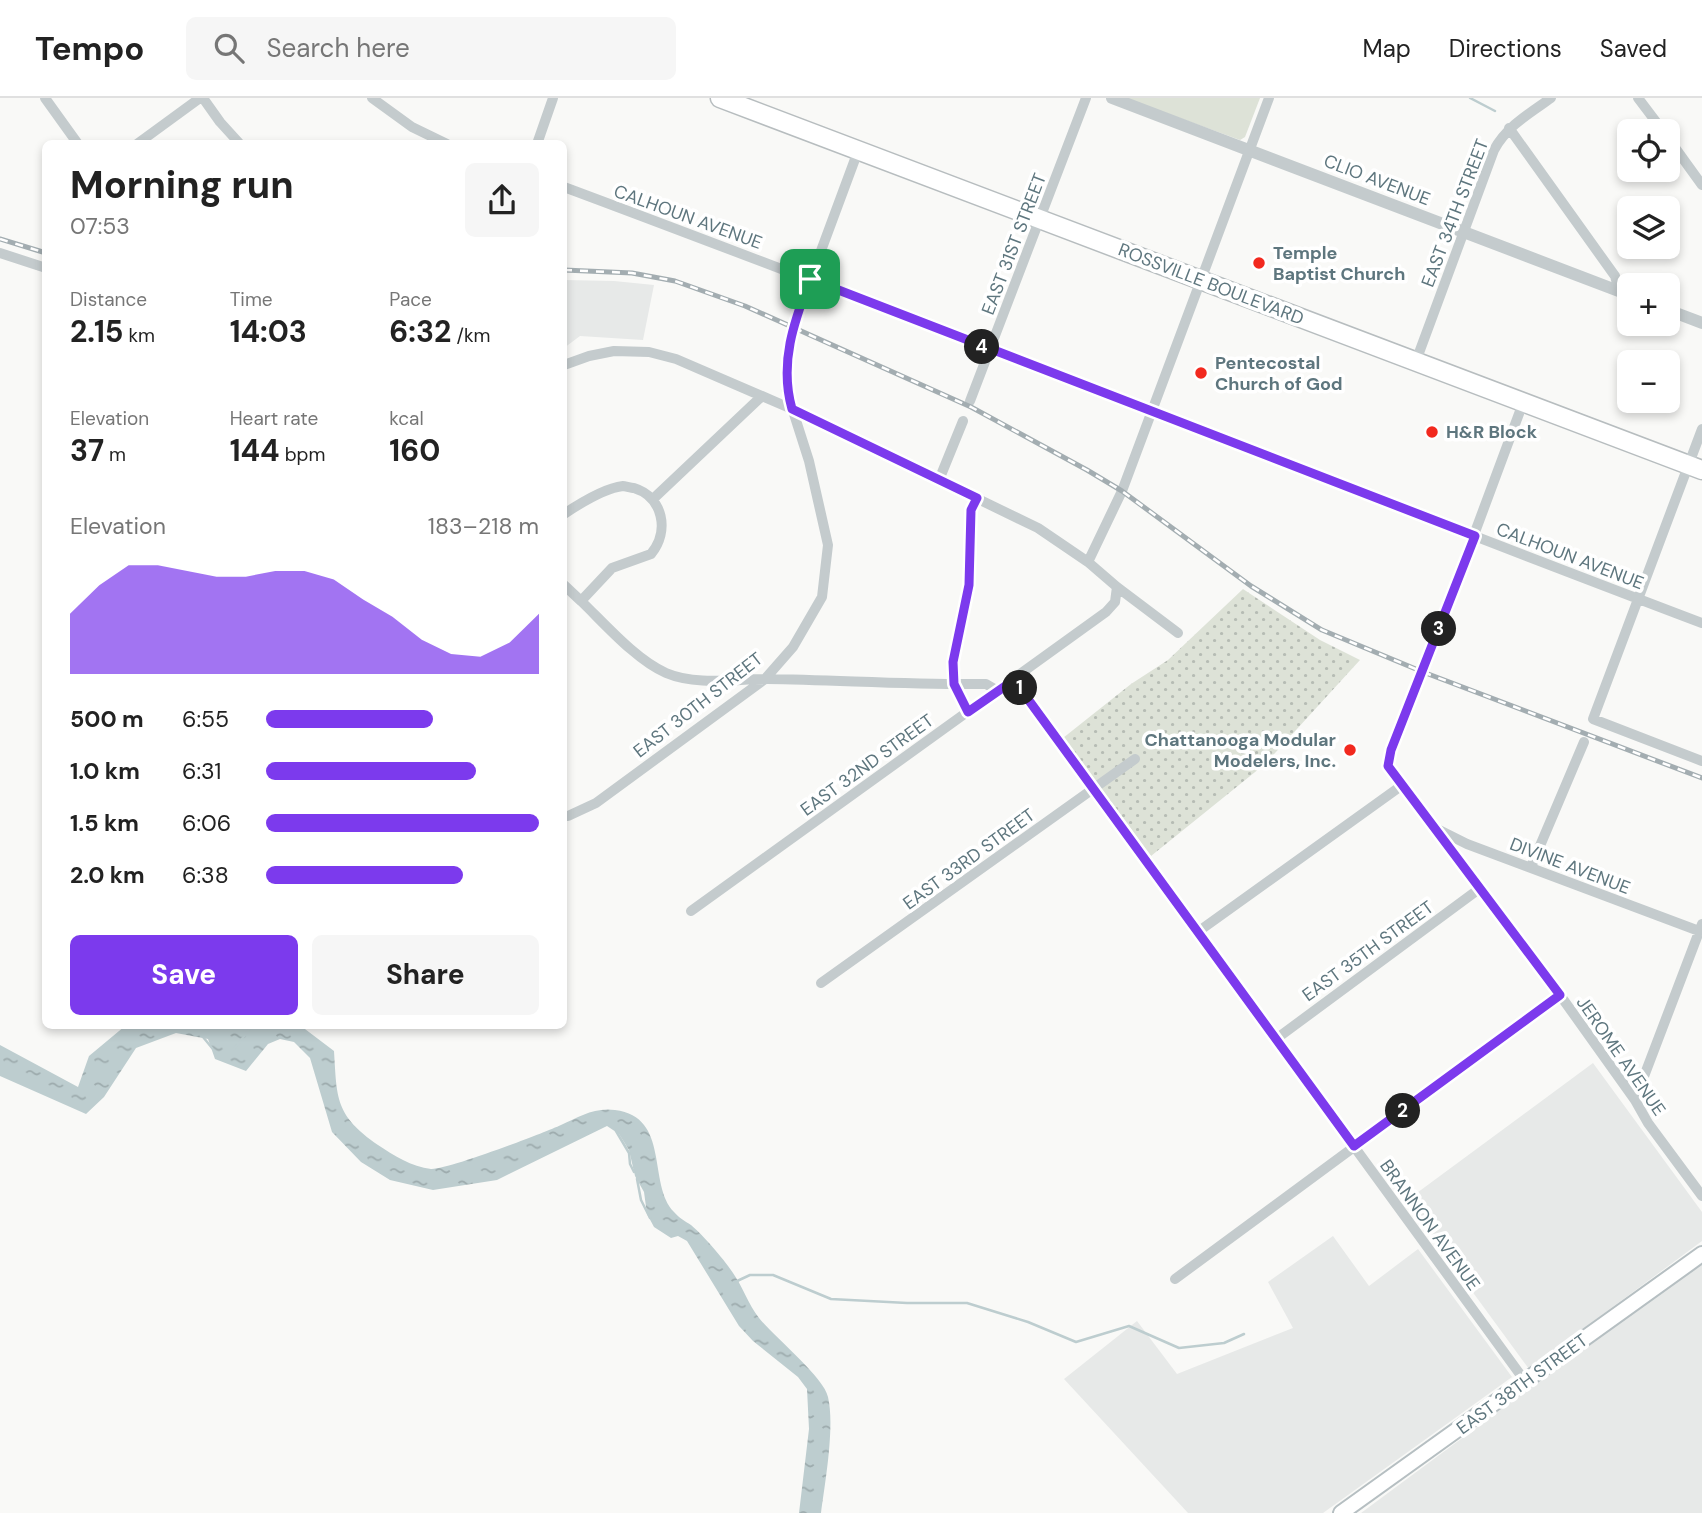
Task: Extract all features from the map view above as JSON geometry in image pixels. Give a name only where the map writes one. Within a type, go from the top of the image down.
[{"type":"highway","name":"ROSSVILLE BOULEVARD","points":[[720,98],[1695,468]]},
{"type":"main road","name":"EAST 38TH STREET","points":[[1341,1513],[1702,1254]]},
{"type":"street","points":[[45,98],[75,140]]},
{"type":"street","points":[[143,140],[201,98],[236,140]]},
{"type":"street","points":[[372,98],[412,127],[439,140]]},
{"type":"street","points":[[538,140],[554,98]]},
{"type":"street","name":"EAST 31ST STREET","points":[[970,401],[1086,98]]},
{"type":"street","name":"CLIO AVENUE","points":[[1112,98],[1617,290]]},
{"type":"street","points":[[1088,562],[1122,491],[1269,98]]},
{"type":"street","name":"EAST 34TH STREET","points":[[1416,361],[1501,136],[1552,98]]},
{"type":"street","points":[[1638,98],[1653,119]]},
{"type":"street","points":[[1510,128],[1617,280]]},
{"type":"street","name":"EAST 30TH STREET","points":[[568,816],[596,803],[765,679],[793,647],[822,597],[828,545],[809,461],[786,389],[789,349],[792,329],[858,151]]},
{"type":"street","points":[[1680,155],[1702,185]]},
{"type":"street","name":"CALHOUN AVENUE","points":[[567,188],[1702,623]]},
{"type":"street","points":[[0,253],[42,267]]},
{"type":"street","points":[[1680,315],[1702,323]]},
{"type":"street","points":[[567,364],[614,351],[649,352],[676,359],[792,409],[1038,528],[1088,562],[1178,633]]},
{"type":"street","points":[[653,499],[762,396]]},
{"type":"street","points":[[1475,536],[1523,402]]},
{"type":"street","points":[[939,480],[963,421]]},
{"type":"street","points":[[1702,429],[1695,468],[1637,598],[1593,719],[1702,761]]},
{"type":"street","points":[[567,512],[587,499],[624,485],[645,492],[653,499],[661,518],[661,536],[657,547],[650,554],[612,568],[580,601]]},
{"type":"street","points":[[968,712],[954,684],[953,662],[969,585],[971,510],[977,498]]},
{"type":"street","name":"JEROME AVENUE","points":[[1475,536],[1391,750],[1388,766],[1560,995],[1635,1100],[1647,1123],[1702,1196]]},
{"type":"street","name":"EAST 32ND STREET","points":[[691,911],[1106,612],[1115,602],[1117,587]]},
{"type":"street","points":[[567,588],[648,662],[666,673],[709,681],[765,679],[985,684],[998,691]]},
{"type":"street","name":"BRANNON AVENUE","points":[[1014,680],[1525,1381]]},
{"type":"street","points":[[1531,867],[1584,742]]},
{"type":"street","name":"EAST 33RD STREET","points":[[821,984],[1135,760]]},
{"type":"street","points":[[1199,931],[1401,786]]},
{"type":"street","name":"DIVINE AVENUE","points":[[1432,827],[1467,844],[1701,928]]},
{"type":"street","name":"EAST 35TH STREET","points":[[1276,1039],[1479,889]]},
{"type":"street","points":[[1635,1100],[1701,928]]},
{"type":"street","points":[[1175,1279],[1560,995]]},
{"type":"shaded area","points":[[1125,98],[1260,98],[1245,137],[1240,140]]},
{"type":"shaded area","points":[[567,280],[654,285],[643,340],[580,336],[567,346]]},
{"type":"shaded area","points":[[1243,589],[1320,640],[1360,660],[1265,764],[1151,856],[1063,738],[1131,684],[1168,660]]},
{"type":"shaded area","points":[[1593,1063],[1702,1212],[1702,1241],[1529,1369],[1406,1201]]},
{"type":"shaded area","points":[[1333,1236],[1369,1286],[1418,1249],[1512,1377],[1323,1513],[1188,1513],[1064,1379],[1137,1321],[1177,1374],[1293,1328],[1268,1282]]},
{"type":"shaded area","points":[[1702,1264],[1702,1513],[1361,1513],[1569,1359]]},
{"type":"water","points":[[121,1029],[305,1029],[334,1051],[338,1094],[346,1115],[353,1124],[390,1153],[431,1169],[474,1158],[593,1111],[607,1109],[633,1115],[644,1125],[651,1138],[661,1185],[674,1212],[691,1225],[724,1261],[737,1278],[759,1318],[818,1379],[828,1397],[829,1455],[821,1513],[799,1513],[809,1429],[807,1389],[798,1377],[753,1341],[739,1326],[687,1241],[678,1236],[671,1238],[654,1227],[647,1214],[644,1192],[635,1176],[629,1150],[619,1134],[607,1126],[497,1180],[433,1190],[390,1180],[361,1162],[332,1132],[310,1058],[294,1042],[280,1039],[268,1044],[246,1071],[215,1059],[208,1039],[176,1033],[136,1048],[104,1097],[86,1114],[0,1076],[0,1045],[78,1087],[89,1056]]},
{"type":"waterway","points":[[1470,98],[1495,111]]},
{"type":"waterway","points":[[234,1049],[250,1029]]},
{"type":"waterway","points":[[203,1037],[212,1048]]},
{"type":"waterway","points":[[616,1131],[629,1153],[634,1172]]},
{"type":"waterway","points":[[637,1179],[641,1200],[650,1218]]},
{"type":"waterway","points":[[735,1282],[750,1275],[773,1275],[831,1299],[967,1303],[1028,1322],[1076,1342],[1129,1326],[1179,1348],[1224,1343],[1244,1334]]},
{"type":"railway","points":[[0,239],[42,252]]},
{"type":"railway","points":[[567,270],[632,273],[675,281],[745,306],[971,407],[1122,491],[1251,586],[1322,630],[1423,672],[1702,778]]},
{"type":"place","name":"Temple Baptist Church","points":[[1259,263]]},
{"type":"place","name":"Pentecostal Church of God","points":[[1201,373]]},
{"type":"place","name":"H&R Block","points":[[1432,432]]},
{"type":"place","name":"Chattanooga Modular Modelers, Inc.","points":[[1350,750]]},
{"type":"route","points":[[810,279],[1475,536],[1391,750],[1388,766],[1560,995],[1354,1146],[1014,680],[968,712],[959,698],[954,684],[953,662],[969,585],[969,531],[971,510],[977,498],[792,409],[786,389],[792,329],[810,279]]}]
